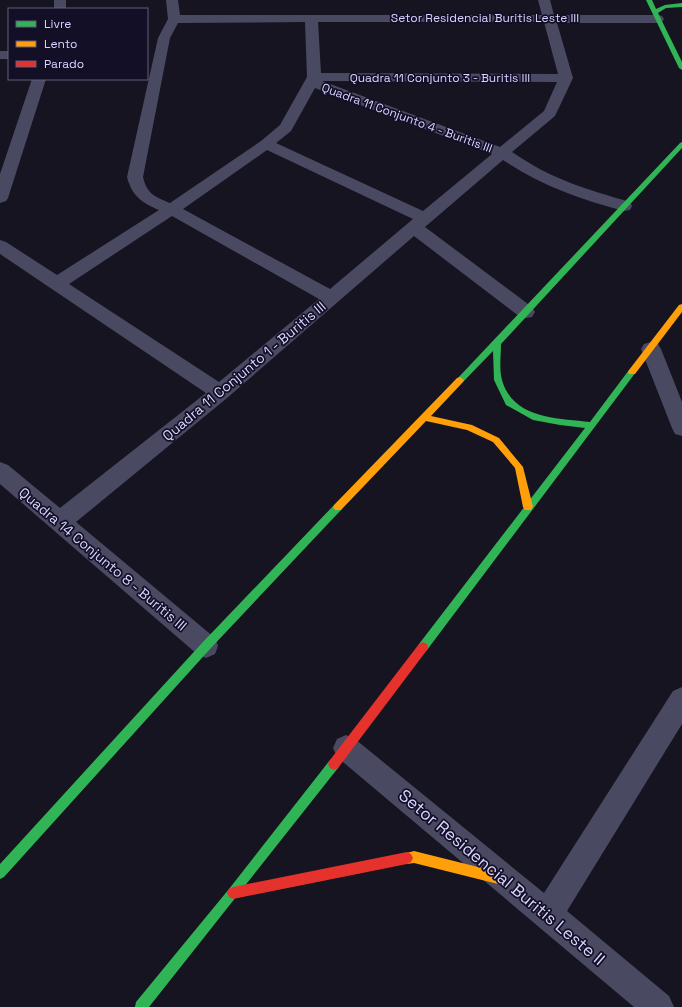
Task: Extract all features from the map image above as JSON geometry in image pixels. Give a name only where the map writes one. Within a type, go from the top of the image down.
[{"type":"street","points":[[172,0],[174,19],[159,39],[135,178],[136,186],[144,198],[172,209],[332,298]]},
{"type":"street","points":[[419,222],[550,113],[566,78],[544,0]]},
{"type":"street","points":[[649,0],[682,68]]},
{"type":"street","points":[[656,16],[665,7],[682,5]]},
{"type":"street","name":"Setor Residencial Buritis Leste III","points":[[174,19],[259,12],[311,18],[372,12],[550,19],[656,16]]},
{"type":"street","points":[[56,284],[172,209],[266,144],[286,128],[312,80],[311,18]]},
{"type":"street","name":"Quadra 11 Conjunto 3 - Buritis III","points":[[312,80],[566,78]]},
{"type":"street","points":[[0,198],[39,80]]},
{"type":"street","name":"Quadra 11 Conjunto 4 - Buritis III","points":[[312,80],[503,153],[528,170],[571,190],[624,206]]},
{"type":"street","points":[[266,144],[419,222],[526,312]]},
{"type":"street","points":[[0,873],[206,646],[423,417],[497,343],[682,144]]},
{"type":"street","name":"Quadra 11 Conjunto 1 - Buritis III","points":[[60,521],[220,393],[419,222]]},
{"type":"street","points":[[0,246],[220,393]]},
{"type":"street","points":[[142,1007],[346,748],[528,507],[682,307]]},
{"type":"street","points":[[497,343],[498,380],[509,403],[532,417],[591,425]]},
{"type":"street","points":[[651,349],[682,428]]},
{"type":"street","points":[[423,417],[469,427],[496,440],[519,467],[528,507]]},
{"type":"street","name":"Quadra 14 Conjunto 8 - Buritis III","points":[[0,472],[60,521],[206,646]]},
{"type":"street","points":[[548,914],[679,712]]},
{"type":"street","name":"Setor Residencial Buritis Leste II","points":[[346,748],[502,878],[548,914],[658,1007]]},
{"type":"street","points":[[233,893],[414,857],[502,878]]},
{"type":"traffic: fast","points":[[649,0],[682,68]]},
{"type":"traffic: fast","points":[[655,12],[665,7],[682,5]]},
{"type":"traffic: fast","points":[[460,380],[497,343],[682,144]]},
{"type":"traffic: fast","points":[[497,343],[498,380],[509,403],[533,417],[560,422],[591,425]]},
{"type":"traffic: fast","points":[[423,647],[632,372]]},
{"type":"traffic: fast","points":[[0,873],[206,646],[338,507]]},
{"type":"traffic: fast","points":[[141,1007],[334,764]]},
{"type":"traffic: slow","points":[[632,372],[682,307]]},
{"type":"traffic: slow","points":[[338,507],[460,380]]},
{"type":"traffic: slow","points":[[423,417],[469,427],[496,440],[519,467],[528,507]]},
{"type":"traffic: slow","points":[[407,858],[414,857],[502,879]]},
{"type":"traffic: jam","points":[[334,764],[423,647]]},
{"type":"traffic: jam","points":[[233,893],[407,858]]}]
